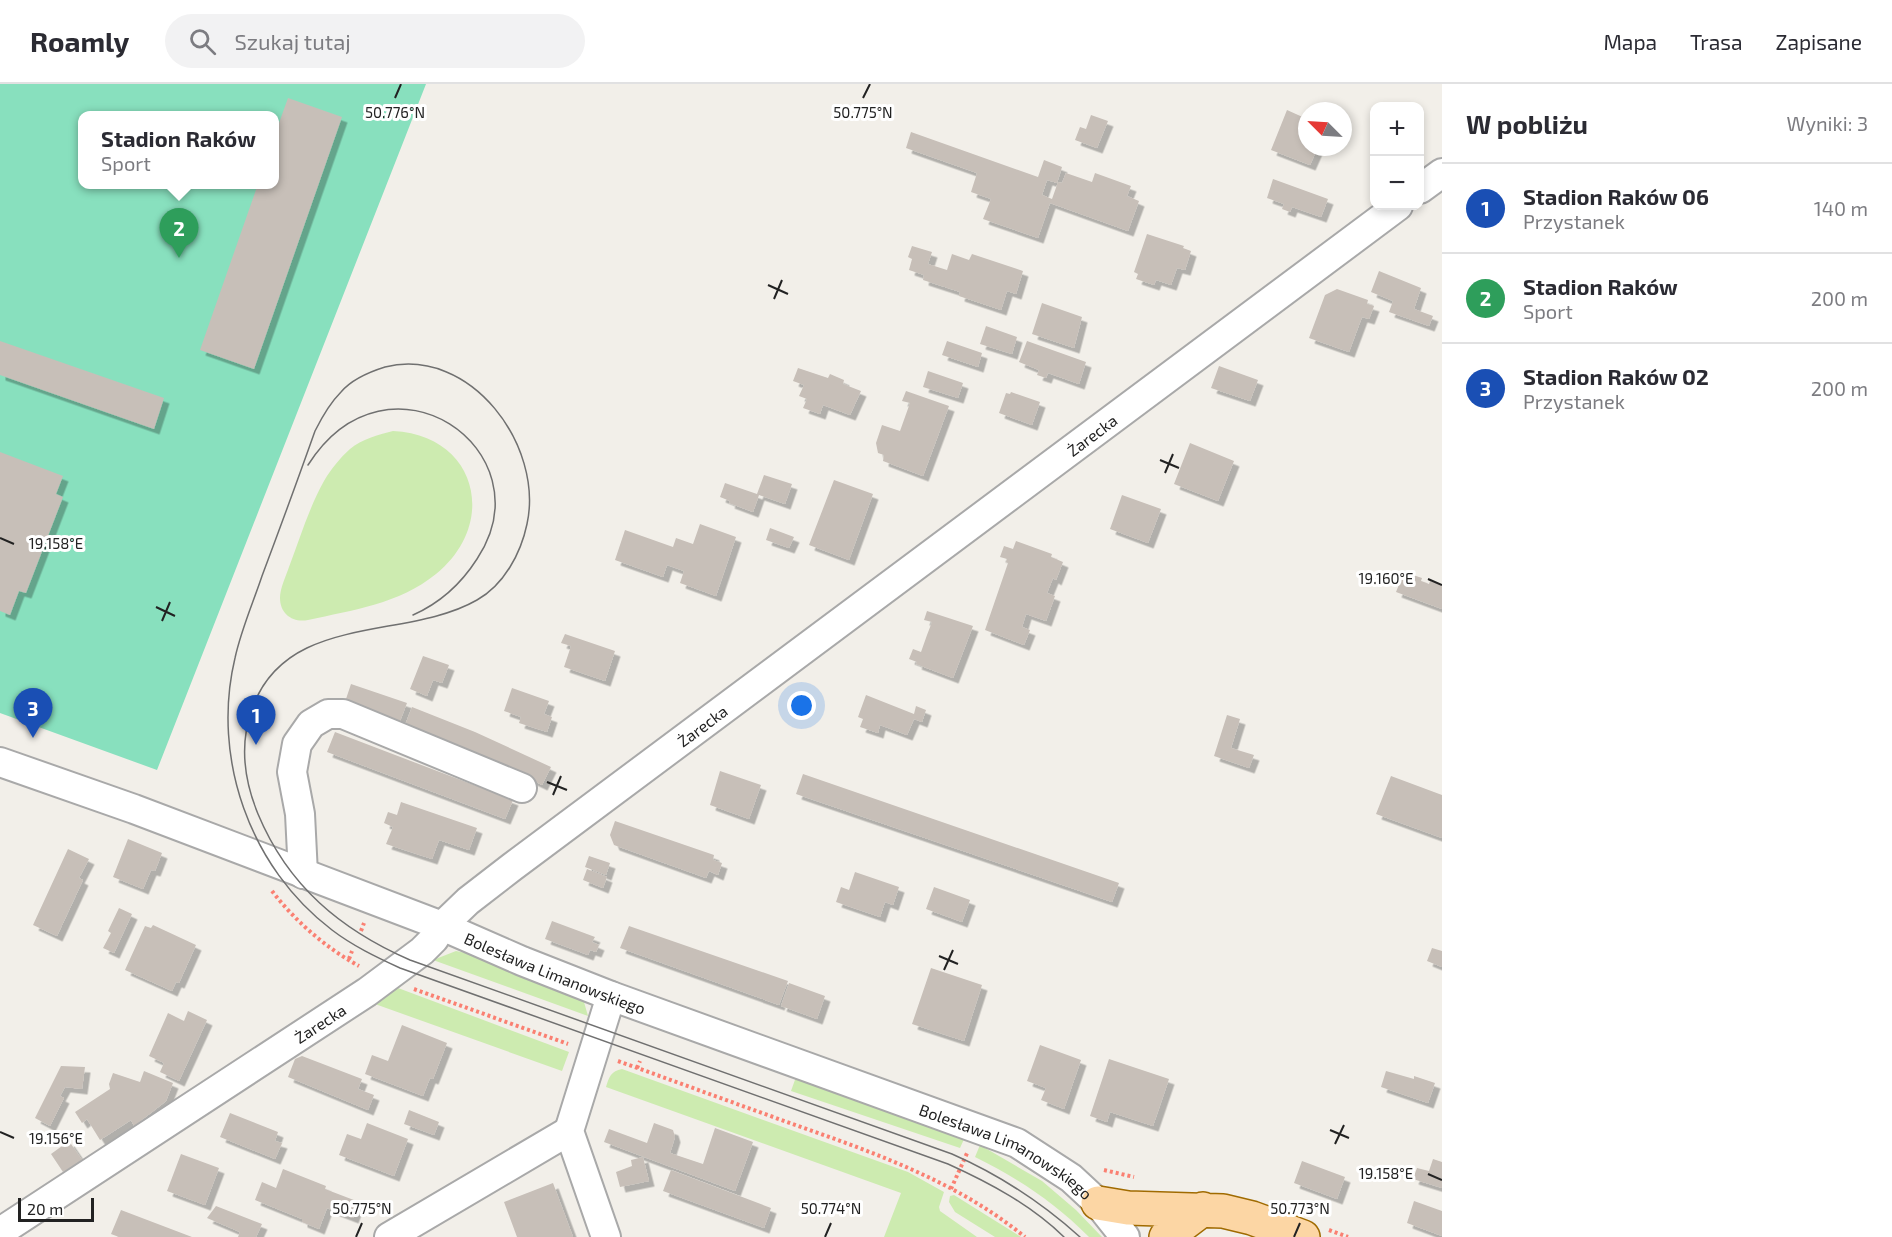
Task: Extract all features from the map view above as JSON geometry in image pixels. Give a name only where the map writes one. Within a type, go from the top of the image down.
[{"type":"main road","points":[[1098,1203],[1128,1208],[1223,1211],[1252,1218],[1303,1237]]},
{"type":"main road","points":[[1166,1237],[1203,1209]]},
{"type":"street","points":[[1424,186],[1442,173]]},
{"type":"street","name":"Żarecka","points":[[0,1232],[366,992],[422,951],[434,939],[442,926],[468,901],[512,867],[1393,210]]},
{"type":"street","points":[[303,874],[300,813],[292,772],[297,744],[311,724],[327,714],[343,714],[522,788]]},
{"type":"street","name":"Bolesława Limanowskiego","points":[[0,762],[134,809],[442,926],[611,996],[1017,1143],[1071,1178],[1098,1203],[1125,1237]]},
{"type":"street","points":[[606,1237],[569,1131],[611,996]]},
{"type":"street","points":[[389,1237],[569,1131]]},
{"type":"path","points":[[268,885],[282,904],[312,933],[366,969]]},
{"type":"path","points":[[349,959],[352,951]]},
{"type":"path","points":[[405,986],[570,1044]]},
{"type":"path","points":[[617,1061],[871,1151],[920,1172],[979,1206],[1026,1237]]},
{"type":"path","points":[[637,1068],[640,1061]]},
{"type":"green space","points":[[0,84],[426,84],[157,770],[0,713]]},
{"type":"green space","points":[[393,431],[422,436],[444,448],[460,465],[470,485],[472,507],[468,531],[456,553],[436,574],[407,592],[359,609],[302,621],[293,619],[282,609],[281,590],[309,512],[324,481],[350,449],[370,438]]},
{"type":"green space","points":[[456,951],[471,954],[580,998],[584,1002],[588,1016],[433,960]]},
{"type":"green space","points":[[398,988],[569,1052],[562,1071],[375,1004]]},
{"type":"green space","points":[[622,1069],[908,1172],[944,1192],[939,1207],[940,1211],[977,1237],[884,1237],[901,1193],[606,1087],[611,1075]]},
{"type":"green space","points":[[796,1077],[965,1137],[960,1148],[791,1091]]},
{"type":"green space","points":[[980,1145],[1042,1181],[1076,1210],[1102,1237],[1089,1237],[1035,1192],[975,1157]]},
{"type":"green space","points":[[954,1195],[1021,1237],[995,1237],[955,1212],[949,1202],[950,1196]]},
{"type":"building","points":[[288,98],[342,117],[254,369],[200,350],[256,189],[279,189],[279,123]]},
{"type":"building","points":[[1287,110],[1298,115],[1298,156],[1314,156],[1310,165],[1271,150]]},
{"type":"building","points":[[1091,115],[1108,121],[1097,148],[1075,140],[1080,127],[1086,129]]},
{"type":"building","points":[[911,132],[1038,177],[1044,160],[1062,167],[1057,183],[1047,180],[1042,195],[1052,199],[1058,182],[1062,183],[1066,173],[1092,182],[1095,173],[1131,186],[1127,196],[1139,201],[1128,231],[1050,203],[1038,238],[983,219],[991,199],[971,192],[977,173],[906,148]]},
{"type":"building","points":[[1273,179],[1328,199],[1321,217],[1292,207],[1290,212],[1282,209],[1284,204],[1267,198]]},
{"type":"building","points":[[1147,234],[1184,246],[1183,248],[1191,251],[1185,270],[1177,268],[1171,285],[1156,280],[1154,285],[1136,279],[1138,274],[1134,272]]},
{"type":"building","points":[[912,246],[932,252],[928,264],[947,270],[952,254],[969,260],[972,254],[1023,271],[1016,294],[1007,291],[1001,310],[959,296],[960,292],[923,280],[924,275],[909,270],[912,259],[908,257]]},
{"type":"building","points":[[1379,271],[1421,288],[1414,309],[1433,316],[1429,326],[1389,312],[1393,301],[1371,292]]},
{"type":"building","points":[[1337,289],[1368,300],[1367,304],[1374,306],[1369,319],[1362,317],[1349,352],[1309,338],[1325,295]]},
{"type":"building","points":[[1042,303],[1082,317],[1074,348],[1032,334]]},
{"type":"building","points":[[986,326],[1017,337],[1012,354],[980,344]]},
{"type":"building","points":[[0,341],[164,398],[154,429],[0,375]]},
{"type":"building","points":[[947,341],[982,353],[978,367],[942,355]]},
{"type":"building","points":[[1027,341],[1086,362],[1079,384],[1048,373],[1046,378],[1037,375],[1039,370],[1019,362]]},
{"type":"building","points":[[1219,366],[1258,380],[1250,401],[1211,388]]},
{"type":"building","points":[[798,368],[828,378],[830,374],[844,380],[843,384],[861,391],[850,415],[823,405],[820,414],[803,408],[807,399],[799,396],[804,385],[793,381]]},
{"type":"building","points":[[928,371],[963,383],[958,398],[923,387]]},
{"type":"building","points":[[906,391],[949,406],[923,476],[883,461],[884,455],[878,453],[876,443],[882,425],[900,431],[910,403],[902,401]]},
{"type":"building","points":[[1011,392],[1040,402],[1032,425],[999,413],[1006,393]]},
{"type":"building","points":[[1190,443],[1234,461],[1218,501],[1174,484]]},
{"type":"building","points":[[0,452],[63,476],[56,494],[63,497],[26,593],[19,591],[10,615],[0,611]]},
{"type":"building","points":[[764,475],[792,484],[785,504],[759,495],[753,512],[720,497],[725,483],[757,494]]},
{"type":"building","points":[[834,480],[873,494],[849,560],[809,545]]},
{"type":"building","points":[[1122,495],[1161,509],[1148,543],[1110,529]]},
{"type":"building","points":[[700,524],[736,537],[716,596],[680,583],[684,571],[667,565],[663,577],[615,560],[625,530],[673,547],[676,538],[693,544]]},
{"type":"building","points":[[770,528],[794,537],[789,548],[766,540]]},
{"type":"building","points":[[1016,541],[1052,554],[1051,557],[1063,562],[1056,580],[1053,578],[1047,593],[1055,596],[1046,621],[1026,614],[1022,627],[1030,630],[1024,645],[985,630],[1008,563],[1007,559],[1000,557],[1004,546],[1013,549]]},
{"type":"building","points":[[1404,572],[1422,578],[1421,581],[1429,584],[1430,581],[1442,585],[1442,609],[1396,592]]},
{"type":"building","points":[[927,611],[973,626],[953,678],[916,664],[917,662],[909,659],[913,649],[921,652],[932,622],[924,620]]},
{"type":"building","points":[[565,634],[615,651],[605,681],[564,667],[571,646],[561,643]]},
{"type":"building","points":[[423,656],[449,665],[442,683],[433,680],[427,696],[410,689]]},
{"type":"building","points":[[351,684],[407,703],[400,721],[345,702]]},
{"type":"building","points":[[512,688],[549,701],[544,714],[552,717],[547,732],[519,723],[521,717],[504,711]]},
{"type":"building","points":[[866,695],[914,714],[916,706],[926,710],[922,722],[914,719],[907,735],[880,725],[878,733],[860,727],[863,719],[858,717]]},
{"type":"building","points":[[412,707],[475,732],[551,767],[542,785],[467,749],[405,725]]},
{"type":"building","points":[[1227,715],[1240,719],[1231,748],[1254,755],[1249,768],[1214,756]]},
{"type":"building","points":[[335,732],[513,800],[505,819],[327,752]]},
{"type":"building","points":[[720,771],[761,785],[749,819],[710,805]]},
{"type":"building","points":[[803,774],[1119,883],[1112,902],[796,794]]},
{"type":"building","points":[[1391,776],[1442,795],[1442,838],[1376,814]]},
{"type":"building","points":[[401,802],[477,828],[469,850],[439,840],[432,859],[386,844],[393,827],[384,823],[388,812],[397,815]]},
{"type":"building","points":[[615,821],[714,855],[713,860],[722,863],[718,875],[709,871],[706,878],[614,845],[610,835]]},
{"type":"building","points":[[128,839],[162,853],[155,871],[151,870],[143,889],[113,877]]},
{"type":"building","points":[[68,849],[89,859],[79,878],[83,880],[57,936],[33,925]]},
{"type":"building","points":[[589,856],[610,863],[606,875],[585,867]]},
{"type":"building","points":[[587,869],[607,877],[603,888],[583,880]]},
{"type":"building","points":[[855,872],[899,887],[893,905],[885,902],[880,917],[836,902],[841,887],[849,890]]},
{"type":"building","points":[[934,887],[970,900],[962,922],[926,909]]},
{"type":"building","points":[[119,908],[132,914],[114,953],[103,948],[111,933],[108,931]]},
{"type":"building","points":[[552,921],[595,937],[592,942],[599,945],[596,952],[590,950],[588,955],[545,939]]},
{"type":"building","points":[[153,925],[196,945],[179,983],[176,982],[172,991],[125,970],[145,926],[151,928]]},
{"type":"building","points":[[629,926],[788,981],[779,1005],[620,948]]},
{"type":"building","points":[[1432,948],[1442,951],[1442,967],[1427,961]]},
{"type":"building","points":[[931,968],[982,985],[964,1041],[912,1024]]},
{"type":"building","points":[[789,983],[825,996],[817,1019],[781,1006]]},
{"type":"building","points":[[188,1011],[207,1020],[179,1081],[160,1072],[164,1063],[149,1056],[168,1013],[184,1021]]},
{"type":"building","points":[[402,1025],[447,1043],[433,1079],[430,1078],[423,1096],[365,1074],[372,1055],[388,1061]]},
{"type":"building","points":[[1040,1045],[1081,1060],[1064,1109],[1041,1100],[1046,1088],[1027,1081]]},
{"type":"building","points":[[302,1056],[362,1079],[358,1089],[374,1095],[368,1110],[288,1077],[295,1059]]},
{"type":"building","points":[[1109,1059],[1169,1079],[1153,1126],[1110,1112],[1107,1122],[1090,1116]]},
{"type":"building","points":[[61,1066],[85,1067],[82,1089],[65,1087],[60,1096],[64,1098],[50,1126],[35,1118]]},
{"type":"building","points":[[144,1071],[173,1083],[166,1101],[134,1126],[131,1120],[100,1140],[87,1119],[82,1123],[75,1112],[110,1089],[109,1084],[113,1073],[140,1082]]},
{"type":"building","points":[[1386,1071],[1414,1079],[1414,1076],[1435,1083],[1428,1103],[1381,1087]]},
{"type":"building","points":[[409,1110],[439,1122],[434,1135],[404,1124]]},
{"type":"building","points":[[230,1113],[278,1132],[275,1141],[282,1143],[275,1159],[220,1137]]},
{"type":"building","points":[[367,1123],[408,1139],[394,1176],[339,1155],[347,1134],[361,1139]]},
{"type":"building","points":[[654,1123],[673,1130],[675,1137],[670,1153],[703,1164],[715,1128],[753,1142],[735,1191],[604,1142],[609,1129],[647,1143]]},
{"type":"building","points":[[69,1141],[82,1160],[63,1172],[51,1154]]},
{"type":"building","points":[[181,1154],[219,1168],[205,1205],[167,1191]]},
{"type":"building","points":[[643,1157],[649,1181],[620,1187],[616,1172],[632,1166],[631,1160]]},
{"type":"building","points":[[1433,1159],[1442,1162],[1442,1188],[1413,1179],[1417,1168],[1429,1171]]},
{"type":"building","points":[[1302,1161],[1345,1177],[1337,1199],[1294,1183]]},
{"type":"building","points":[[283,1169],[359,1202],[353,1218],[327,1208],[319,1229],[302,1222],[302,1219],[255,1200],[262,1182],[276,1188]]},
{"type":"building","points":[[671,1170],[771,1208],[764,1228],[663,1191]]},
{"type":"building","points":[[553,1183],[573,1237],[517,1237],[504,1202]]},
{"type":"building","points":[[1414,1201],[1442,1211],[1442,1236],[1407,1223]]},
{"type":"building","points":[[216,1206],[262,1224],[256,1237],[238,1237],[240,1232],[207,1218]]},
{"type":"building","points":[[121,1210],[192,1237],[119,1237],[111,1234]]},
{"type":"tram line","points":[[1064,1237],[1038,1215],[1009,1196],[948,1164],[400,968],[348,941],[303,905],[279,875],[259,843],[244,808],[234,772],[228,734],[229,696],[235,658],[244,627],[315,431],[323,415],[345,387],[385,367],[416,365],[446,372],[472,387],[495,408],[512,435],[524,464],[529,494],[527,524],[516,557],[510,567],[495,586],[477,600],[417,621],[319,643],[292,657],[269,678],[252,709],[245,736],[244,749],[249,788],[270,840],[301,884],[339,920],[361,935],[410,960],[952,1154],[1019,1190],[1080,1237]]},
{"type":"tram line","points":[[308,465],[341,428],[378,411],[416,411],[450,424],[476,448],[492,481],[494,518],[477,559],[464,577],[441,599],[413,615]]},
{"type":"place","name":"Stadion Raków","points":[[179,258]]},
{"type":"place","name":"Stadion Raków 02","points":[[33,738]]},
{"type":"place","name":"Stadion Raków 06","points":[[256,745]]}]
